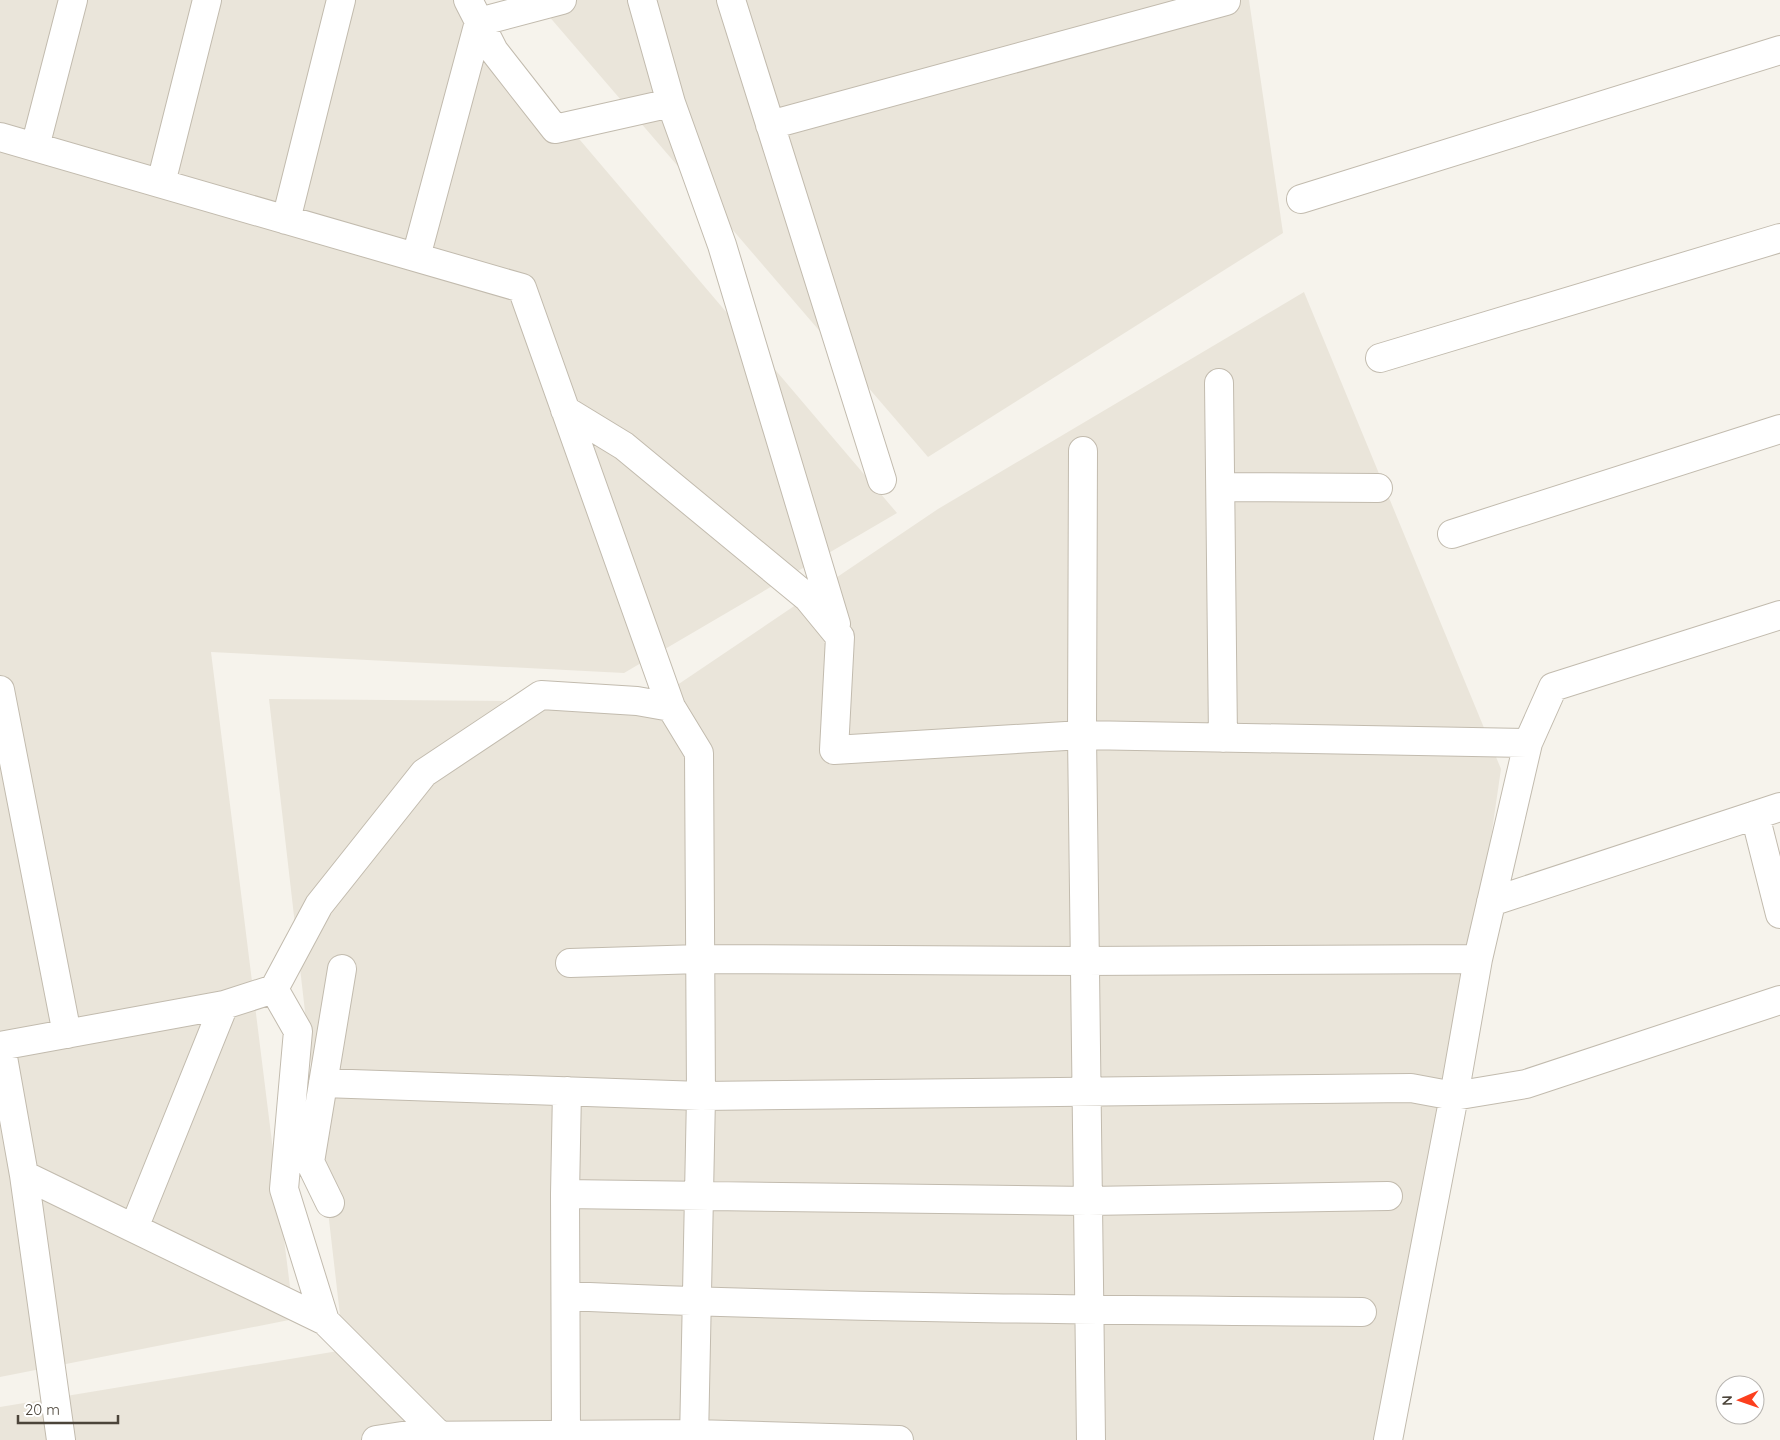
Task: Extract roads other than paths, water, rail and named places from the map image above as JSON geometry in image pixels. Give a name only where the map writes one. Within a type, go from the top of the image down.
[{"type":"street","points":[[35,147],[73,0]]},
{"type":"street","points":[[161,183],[207,0]]},
{"type":"street","points":[[286,220],[341,0]]},
{"type":"street","points":[[473,11],[562,0]]},
{"type":"street","points":[[642,0],[671,103],[722,245],[840,637],[834,750],[1082,736],[1528,743]]},
{"type":"street","points":[[731,0],[882,480]]},
{"type":"street","points":[[770,125],[1226,1]]},
{"type":"street","points":[[416,257],[473,11]]},
{"type":"street","points":[[473,11],[494,51],[555,129],[671,103]]},
{"type":"street","points":[[1301,199],[1780,50]]},
{"type":"street","points":[[0,137],[522,288],[671,707],[699,753],[701,1096],[694,1437]]},
{"type":"street","points":[[1380,358],[1780,238]]},
{"type":"street","points":[[1219,383],[1223,738]]},
{"type":"street","points":[[565,410],[624,446],[793,585],[808,598],[840,637]]},
{"type":"street","points":[[1452,534],[1780,429]]},
{"type":"street","points":[[1083,451],[1082,736],[1091,1440]]},
{"type":"street","points":[[1221,487],[1378,488]]},
{"type":"street","points":[[1388,1440],[1454,1096],[1478,959],[1528,743],[1553,687],[1780,615]]},
{"type":"street","points":[[0,690],[67,1034]]},
{"type":"street","points":[[56,1439],[24,1175],[1,1046],[224,1005],[274,989],[319,905],[424,773],[541,696],[637,701],[671,707]]},
{"type":"street","points":[[1491,902],[1780,807]]},
{"type":"street","points":[[1754,816],[1780,914]]},
{"type":"street","points":[[570,963],[700,959],[1085,961],[1478,959]]},
{"type":"street","points":[[330,1203],[310,1162],[342,969]]},
{"type":"street","points":[[274,989],[298,1031],[284,1189],[326,1321]]},
{"type":"street","points":[[323,1083],[701,1096],[1411,1088],[1454,1096],[1526,1084],[1780,1000]]},
{"type":"street","points":[[134,1228],[224,1005]]},
{"type":"street","points":[[566,1435],[565,1194],[567,1091]]},
{"type":"street","points":[[24,1175],[326,1321],[440,1436]]},
{"type":"street","points":[[565,1194],[1088,1201],[1388,1196]]},
{"type":"street","points":[[566,1296],[697,1302],[1090,1310],[1362,1312]]},
{"type":"street","points":[[376,1440],[402,1436],[566,1435],[899,1440]]}]
